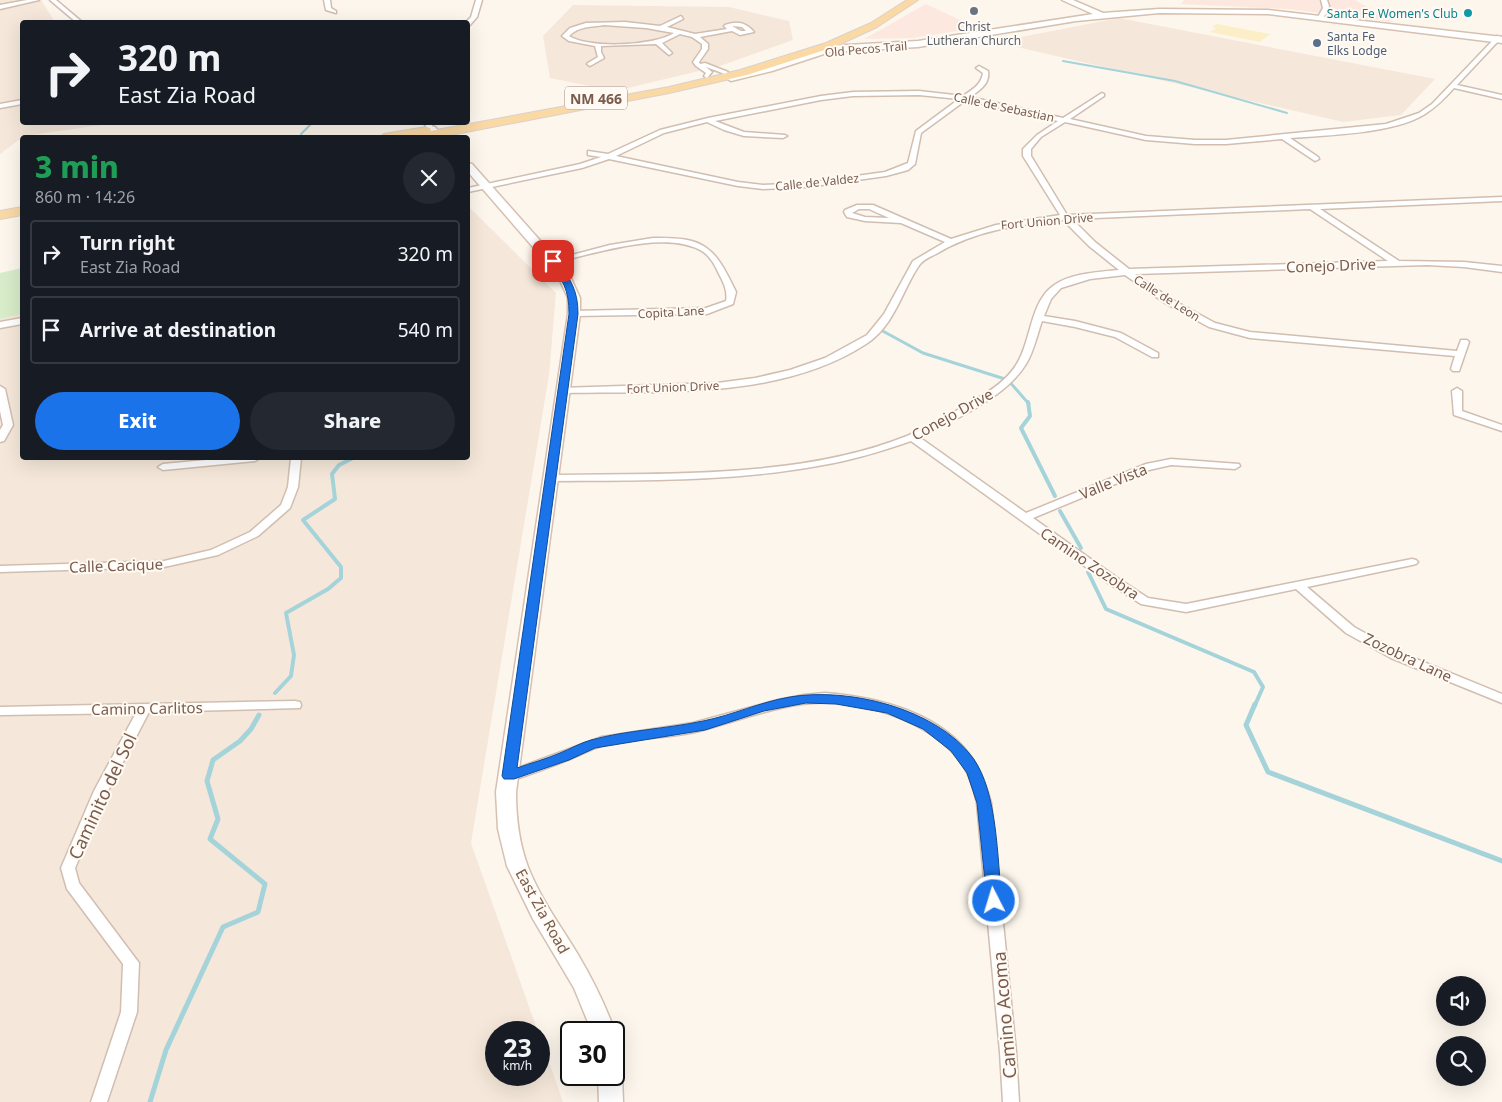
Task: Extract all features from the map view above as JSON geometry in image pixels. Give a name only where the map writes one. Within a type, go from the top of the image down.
[{"type":"main road","name":"NM 466","points":[[806,48],[860,25],[900,0]]},
{"type":"main road","name":"NM 466","points":[[704,80],[781,62],[830,45],[859,33],[893,15],[913,0]]},
{"type":"main road","points":[[1067,0],[1099,8],[1158,5],[1194,6]]},
{"type":"main road","points":[[1067,0],[1090,11],[1100,13],[1163,9],[1232,10]]},
{"type":"main road","name":"Old Pecos Trail","points":[[475,122],[669,90],[806,48],[830,45],[885,44],[928,39],[1090,11],[1194,6],[1258,8],[1500,39]]},
{"type":"main road","name":"Old Pecos Trail","points":[[475,122],[704,80],[745,75],[829,50],[927,43],[1046,22],[1108,14],[1232,10],[1322,16]]},
{"type":"main road","points":[[859,33],[854,38],[858,42],[885,44]]},
{"type":"main road","points":[[669,90],[721,76],[724,72]]},
{"type":"main road","name":"Old Pecos Trail","points":[[403,135],[460,125]]},
{"type":"main road","name":"Old Pecos Trail","points":[[422,135],[434,130]]},
{"type":"main road","name":"East Zia Road","points":[[470,168],[553,261],[568,283],[574,298],[574,314],[509,776],[506,810],[514,857],[531,894],[578,972],[600,1021]]},
{"type":"main road","points":[[0,209],[20,204]]},
{"type":"main road","points":[[0,215],[20,211]]},
{"type":"main road","points":[[610,1086],[611,1102]]},
{"type":"street","points":[[0,7],[36,0]]},
{"type":"street","points":[[53,0],[77,20]]},
{"type":"street","points":[[327,0],[328,9],[334,12]]},
{"type":"street","points":[[470,22],[474,17],[479,0]]},
{"type":"street","points":[[1322,16],[1327,8],[1324,0]]},
{"type":"street","points":[[659,29],[681,18]]},
{"type":"street","points":[[584,21],[591,25]]},
{"type":"street","points":[[679,32],[658,42],[598,44],[576,42],[566,37],[567,32],[571,30],[591,25],[614,23],[679,32],[694,36],[705,44],[701,62],[704,65],[724,72]]},
{"type":"street","points":[[694,36],[730,30]]},
{"type":"street","name":"Calle de Sebastian","points":[[486,186],[582,166],[608,157],[662,131],[708,120],[853,94],[919,93],[964,98],[1146,138],[1196,142],[1226,142],[1387,126],[1421,114],[1434,105],[1500,39]]},
{"type":"street","points":[[658,42],[669,53]]},
{"type":"street","points":[[590,64],[601,58],[598,52],[598,44]]},
{"type":"street","points":[[702,55],[696,62],[709,72],[704,80]]},
{"type":"street","name":"Calle de Valdez","points":[[591,153],[738,184],[763,187],[807,185],[886,174],[905,168],[910,164],[918,132],[980,87],[985,79],[986,72],[980,68]]},
{"type":"street","points":[[1452,86],[1502,97]]},
{"type":"street","name":"Calle de Leon","points":[[1102,95],[1038,136],[1027,149],[1027,156],[1065,217],[1092,244],[1128,273],[1168,301],[1212,325],[1250,335],[1460,354]]},
{"type":"street","points":[[0,106],[20,102]]},
{"type":"street","points":[[708,120],[721,128],[739,134],[767,137],[783,136]]},
{"type":"street","points":[[1284,137],[1315,159]]},
{"type":"street","points":[[470,190],[486,186]]},
{"type":"street","name":"Fort Union Drive","points":[[563,390],[723,385],[778,378],[828,361],[871,336],[886,320],[916,263],[950,241],[996,225],[1065,217],[1502,199]]},
{"type":"street","points":[[905,221],[860,218],[850,215],[848,212],[857,207],[870,207],[905,221],[950,241]]},
{"type":"street","points":[[1312,207],[1397,263]]},
{"type":"street","name":"Copita Lane","points":[[553,261],[654,240],[674,239],[693,243],[707,251],[721,269],[732,292],[730,302],[706,311],[574,314]]},
{"type":"street","name":"Conejo Drive","points":[[551,478],[661,476],[787,468],[829,462],[912,437],[961,412],[1008,380],[1018,370],[1025,358],[1048,296],[1056,287],[1079,277],[1128,273],[1397,263],[1472,264],[1502,269]]},
{"type":"street","points":[[1040,318],[1075,324],[1118,335],[1154,354]]},
{"type":"street","points":[[0,325],[20,320]]},
{"type":"street","points":[[1456,369],[1464,342]]},
{"type":"street","points":[[0,389],[8,425],[0,439]]},
{"type":"street","points":[[1456,391],[1457,413],[1502,428]]},
{"type":"street","name":"Camino Zozobra","points":[[912,437],[1112,580],[1145,601],[1186,608],[1412,562]]},
{"type":"street","points":[[163,467],[235,460]]},
{"type":"street","name":"Calle Cacique","points":[[0,569],[164,564],[214,553],[254,534],[286,506],[293,487],[296,460]]},
{"type":"street","name":"Valle Vista","points":[[1024,518],[1146,467],[1170,462],[1235,466]]},
{"type":"street","name":"Zozobra Lane","points":[[1298,584],[1350,630],[1388,651],[1502,699]]},
{"type":"street","name":"Camino Acoma","points":[[509,776],[608,740],[688,729],[762,707],[806,699],[836,699],[868,704],[889,709],[928,726],[956,748],[968,762],[980,786],[984,803],[1008,1052],[1011,1102]]},
{"type":"street","name":"Camino Carlitos","points":[[0,711],[295,705]]},
{"type":"street","name":"Caminito del Sol","points":[[99,1101],[129,1012],[131,963],[72,885],[68,868],[101,790],[145,708]]},
{"type":"shaded area","points":[[0,0],[41,0],[54,20],[20,20],[20,125],[101,125],[20,135],[20,139],[0,154]]},
{"type":"shaded area","points":[[1184,0],[1355,0],[1394,22],[1288,9],[1181,4]]},
{"type":"shaded area","points":[[926,4],[977,28],[912,38],[864,39]]},
{"type":"shaded area","points":[[573,5],[729,7],[789,21],[793,40],[720,66],[615,91],[550,78],[543,36]]},
{"type":"shaded area","points":[[1119,18],[1435,79],[1401,115],[1343,122],[995,42]]},
{"type":"shaded area","points":[[470,208],[556,293],[549,375],[471,843],[534,1021],[485,1021],[485,1086],[550,1086],[550,1065],[563,1102],[0,1102],[0,319],[20,314],[20,460],[470,460]]},
{"type":"green space","points":[[20,268],[20,314],[0,319],[0,273]]},
{"type":"sand","points":[[1217,24],[1270,34],[1260,42],[1210,32],[1216,28],[1212,27]]},
{"type":"waterway","points":[[1063,61],[1175,81],[1287,113]]},
{"type":"waterway","points":[[301,135],[310,125]]},
{"type":"waterway","points":[[879,329],[923,353],[1008,380],[1028,403]]},
{"type":"waterway","points":[[1028,403],[1030,416],[1021,428],[1055,496]]},
{"type":"waterway","points":[[275,693],[291,676],[294,655],[286,613],[328,589],[341,578],[341,567],[303,520],[335,499],[332,474],[339,465],[349,460]]},
{"type":"waterway","points":[[1060,511],[1081,548]]},
{"type":"waterway","points":[[1088,572],[1106,609],[1254,672],[1263,687],[1255,705]]},
{"type":"waterway","points":[[1255,704],[1246,725],[1268,772],[1502,861]]},
{"type":"waterway","points":[[150,1102],[166,1050],[223,927],[258,912],[265,884],[210,839],[218,819],[207,781],[213,760],[240,741],[251,729],[259,715]]},
{"type":"place","name":"Christ Lutheran Church","points":[[974,11]]},
{"type":"place","name":"Santa Fe Women's Club","points":[[1468,13]]},
{"type":"place","name":"Santa Fe Elks Lodge","points":[[1317,43]]},
{"type":"route","points":[[553,261],[564,275],[574,298],[574,314],[509,776],[593,744],[639,735],[679,731],[762,707],[790,701],[836,699],[889,709],[928,726],[956,748],[968,762],[980,786],[984,803],[988,827],[994,901]]}]
